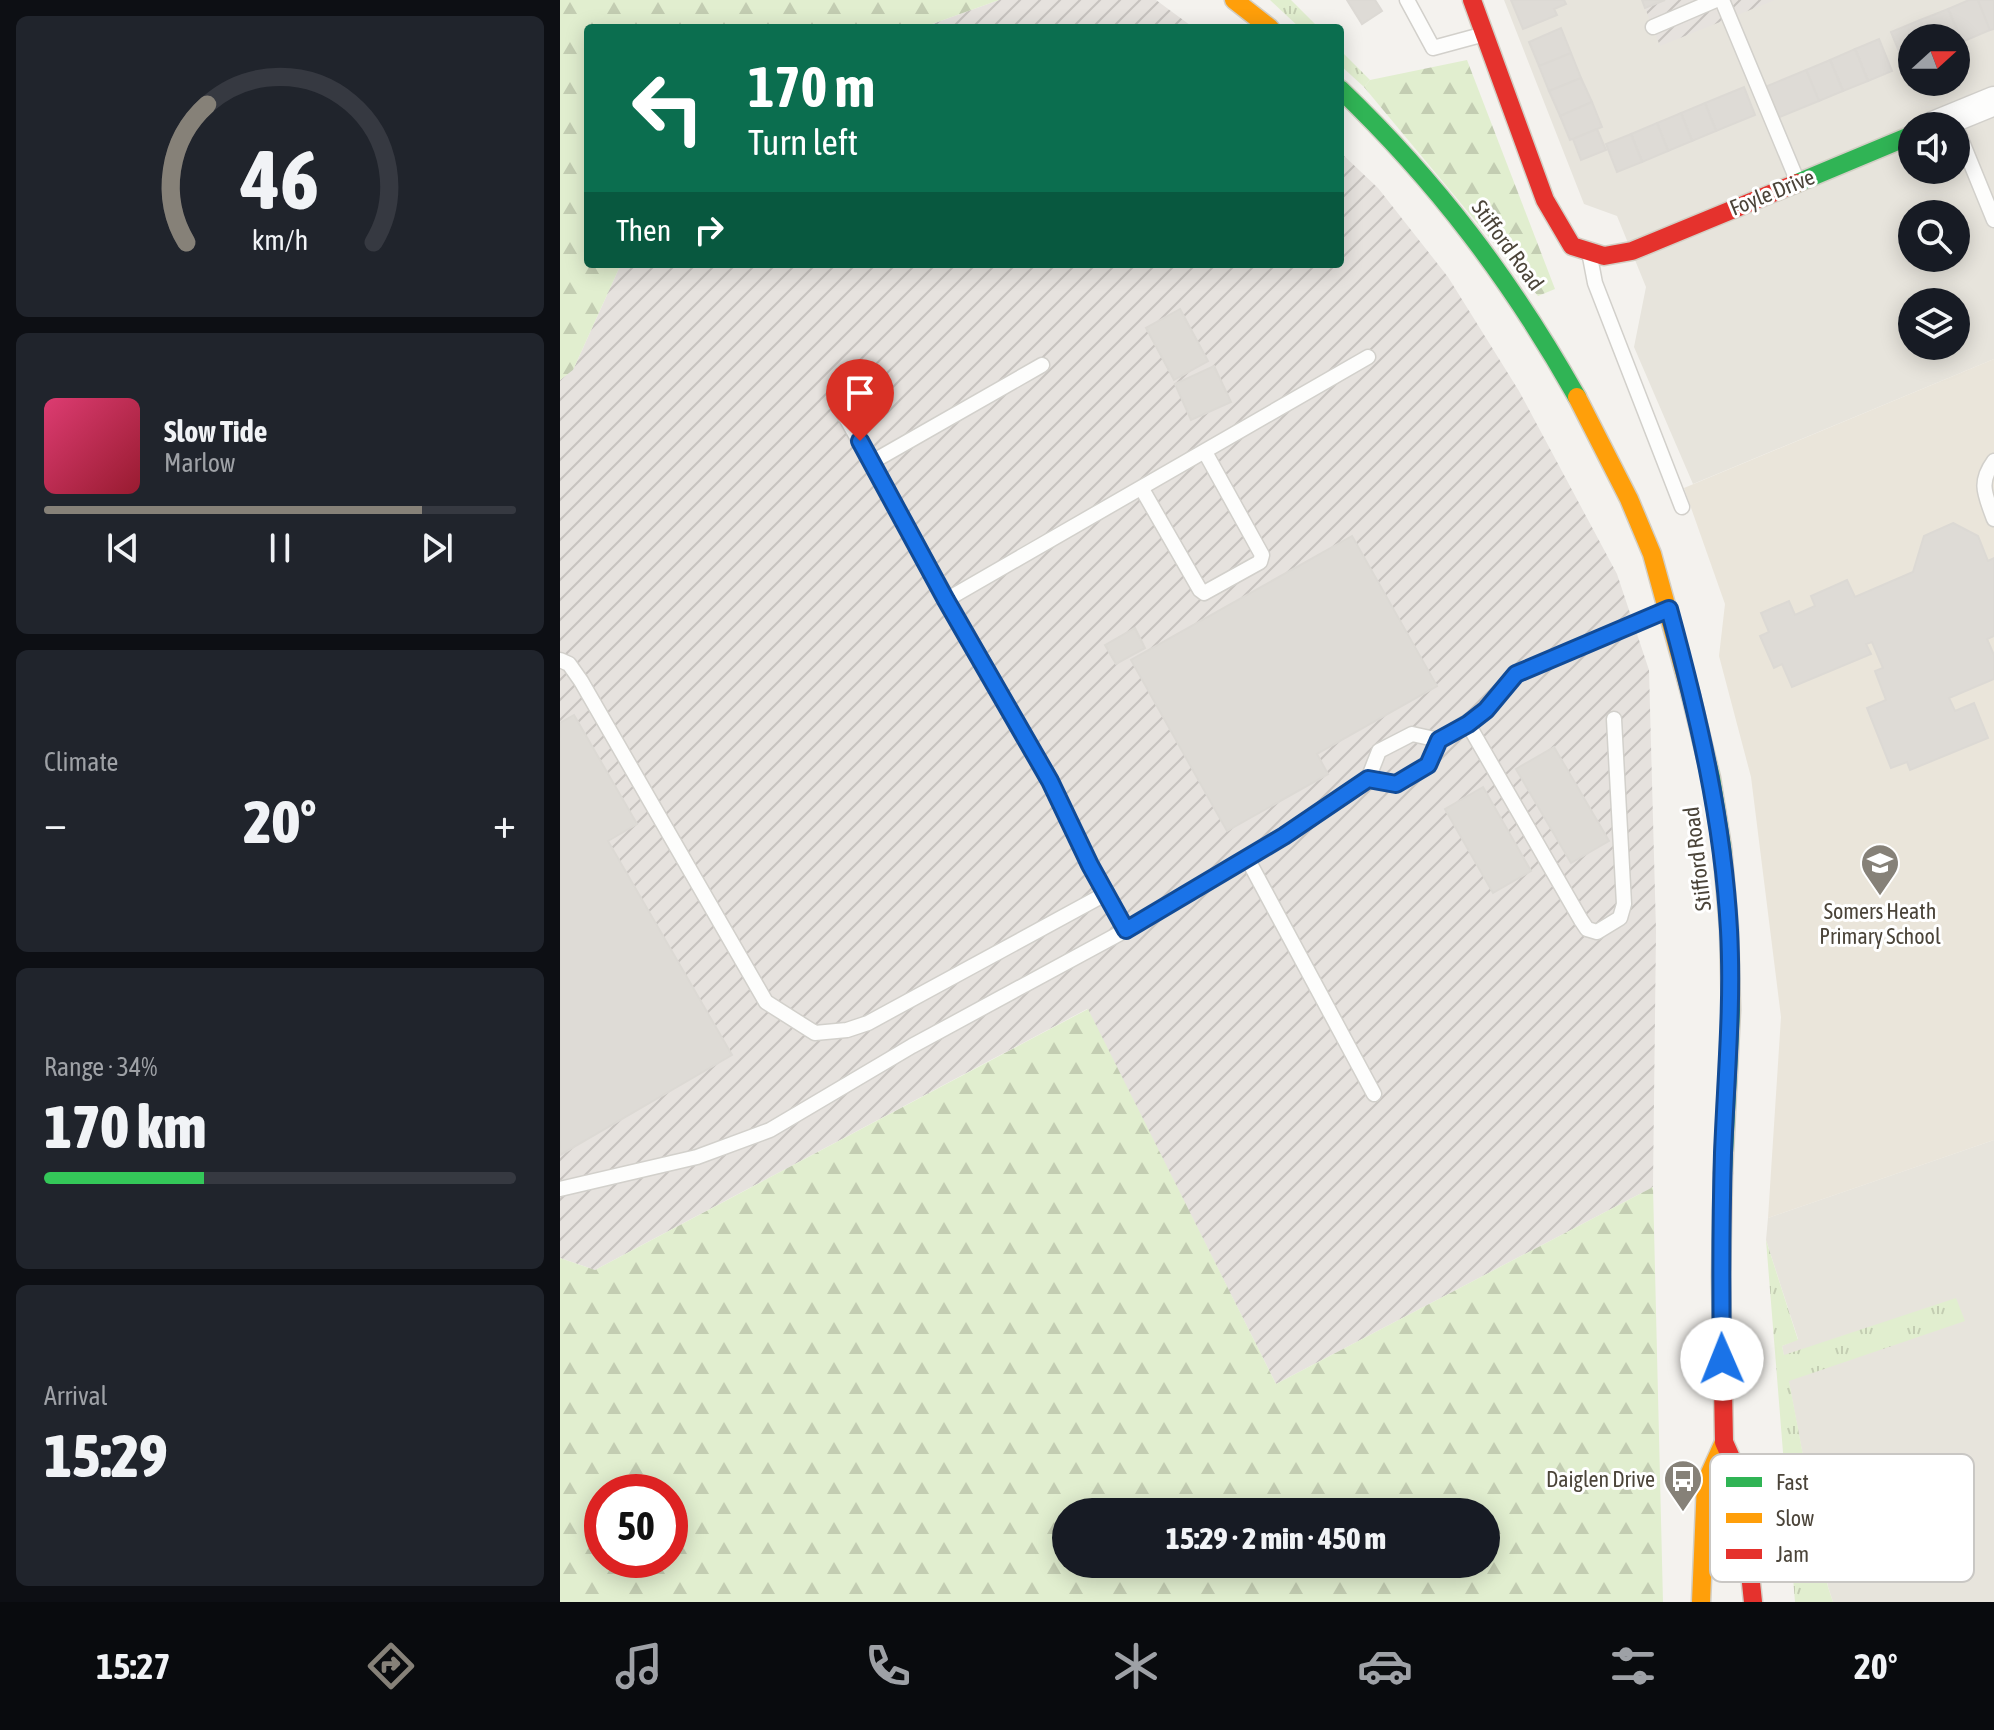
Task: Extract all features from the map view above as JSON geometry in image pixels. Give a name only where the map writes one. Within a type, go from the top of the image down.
[{"type":"main road","points":[[1234,0],[1265,24]]},
{"type":"main road","points":[[1472,0],[1545,200],[1572,246],[1589,253]]},
{"type":"main road","name":"Stifford Road","points":[[1344,93],[1389,136],[1438,191],[1489,256],[1541,333],[1629,499],[1652,554],[1669,609],[1711,778],[1722,847],[1729,928],[1731,1010],[1723,1154],[1721,1277],[1724,1442],[1729,1454]]},
{"type":"main road","name":"Foyle Drive","points":[[1589,253],[1604,256],[1632,251],[1898,141]]},
{"type":"main road","name":"Stifford Road","points":[[1719,1454],[1724,1442]]},
{"type":"main road","name":"Stifford Road","points":[[1701,1602],[1706,1482],[1710,1473]]},
{"type":"main road","name":"Stifford Road","points":[[1751,1582],[1753,1602]]},
{"type":"street","points":[[1970,113],[1994,101]]},
{"type":"lane","points":[[1407,0],[1433,48],[1484,34]]},
{"type":"lane","points":[[1653,27],[1719,0],[1798,182]]},
{"type":"lane","points":[[1970,169],[1994,220]]},
{"type":"lane","points":[[1589,253],[1595,283],[1682,507]]},
{"type":"lane","points":[[946,600],[1368,357]]},
{"type":"lane","points":[[872,462],[1042,365]]},
{"type":"lane","points":[[835,398],[1050,781],[1126,930]]},
{"type":"lane","points":[[1142,489],[1200,590],[1208,592],[1247,570],[1260,562],[1262,555],[1205,452]]},
{"type":"lane","points":[[1994,461],[1984,474],[1984,491],[1994,519]]},
{"type":"lane","points":[[1368,779],[1396,784],[1428,765],[1439,740],[1486,710],[1516,674],[1669,609]]},
{"type":"lane","points":[[560,660],[569,664],[581,681],[766,1002],[815,1033],[847,1030],[868,1023],[1107,893]]},
{"type":"lane","points":[[1468,724],[1581,920],[1587,929],[1597,932],[1620,918],[1624,904],[1614,719]]},
{"type":"lane","points":[[560,1189],[697,1157],[770,1130],[912,1046],[1126,930],[1247,858],[1368,779],[1379,751],[1412,734],[1439,740]]},
{"type":"lane","points":[[1247,858],[1374,1094]]},
{"type":"shaded area","points":[[999,0],[1156,0],[1189,24],[932,24]]},
{"type":"shaded area","points":[[1504,0],[1994,0],[1994,359],[1693,484],[1634,347],[1646,287],[1617,216],[1584,204]]},
{"type":"shaded area","points":[[1642,0],[1775,0],[1660,46]]},
{"type":"shaded area","points":[[1344,156],[1378,188],[1448,277],[1519,391],[1617,574],[1649,670],[1656,931],[1653,1187],[1276,1384],[1087,1009],[595,1270],[560,1258],[560,380],[573,370],[619,268],[1344,268]]},
{"type":"shaded area","name":"Somers Heath Primary School","points":[[1994,359],[1994,1140],[1768,1218],[1781,1017],[1751,777],[1719,656],[1725,604],[1684,488]]},
{"type":"shaded area","points":[[1994,1140],[1994,1602],[1833,1602],[1827,1582],[1974,1582],[1974,1454],[1803,1454],[1782,1346],[1798,1339],[1766,1240],[1768,1218]]},
{"type":"green space","points":[[560,0],[999,0],[932,24],[584,24],[584,268],[619,268],[573,370],[560,380]]},
{"type":"green space","points":[[1270,0],[1291,0],[1315,24],[1296,24]]},
{"type":"green space","points":[[1344,54],[1370,80],[1364,87],[1344,69]]},
{"type":"green space","points":[[1467,60],[1555,289],[1538,296],[1364,87],[1370,80]]},
{"type":"green space","points":[[1088,1009],[1276,1384],[1653,1187],[1663,1602],[560,1602],[560,1258],[595,1270]]},
{"type":"green space","points":[[1766,1240],[1798,1340],[1782,1346],[1784,1355],[1956,1298],[1965,1321],[1789,1381],[1803,1454],[1783,1454]]},
{"type":"green space","points":[[1793,1582],[1827,1582],[1833,1602],[1795,1602]]},
{"type":"building","points":[[1347,0],[1375,0],[1382,11],[1362,24]]},
{"type":"building","points":[[1511,0],[1564,0],[1566,4],[1554,9],[1557,15],[1523,29]]},
{"type":"building","points":[[1642,0],[1665,0],[1645,8]]},
{"type":"building","points":[[1969,0],[1978,0],[1990,30],[1970,39],[1970,24],[1954,24],[1948,9]]},
{"type":"building","points":[[1978,0],[1994,0],[1994,29],[1990,30]]},
{"type":"building","points":[[1948,9],[1954,24],[1922,24],[1920,20]]},
{"type":"building","points":[[1561,28],[1571,53],[1539,66],[1529,42]]},
{"type":"building","points":[[1898,29],[1898,49],[1891,32]]},
{"type":"building","points":[[1879,39],[1892,71],[1868,81],[1855,49]]},
{"type":"building","points":[[1855,49],[1868,81],[1843,91],[1830,60]]},
{"type":"building","points":[[1571,53],[1581,78],[1549,91],[1539,66]]},
{"type":"building","points":[[1830,60],[1843,91],[1819,101],[1806,70]]},
{"type":"building","points":[[1806,70],[1819,101],[1777,118],[1765,87]]},
{"type":"building","points":[[1581,78],[1592,102],[1560,116],[1549,91]]},
{"type":"building","points":[[1744,87],[1755,115],[1716,131],[1705,103]]},
{"type":"building","points":[[1592,102],[1602,127],[1570,140],[1560,116]]},
{"type":"building","points":[[1705,103],[1716,131],[1692,141],[1681,113]]},
{"type":"building","points":[[1681,113],[1692,141],[1668,151],[1657,123]]},
{"type":"building","points":[[1657,123],[1668,151],[1642,162],[1631,134]]},
{"type":"building","points":[[1597,129],[1606,150],[1581,160],[1573,139]]},
{"type":"building","points":[[1631,134],[1642,162],[1617,172],[1606,144]]},
{"type":"building","points":[[1180,309],[1208,361],[1174,380],[1146,328]]},
{"type":"building","points":[[1214,366],[1231,402],[1191,420],[1175,384]]},
{"type":"building","points":[[1953,523],[1978,536],[1988,561],[1994,558],[1994,636],[1987,639],[1994,655],[1994,679],[1949,698],[1955,711],[1974,703],[1988,738],[1910,770],[1907,762],[1891,768],[1867,708],[1886,700],[1875,671],[1883,668],[1872,642],[1866,644],[1871,654],[1792,687],[1782,664],[1774,668],[1760,636],[1769,632],[1761,613],[1789,601],[1795,615],[1815,606],[1811,596],[1847,580],[1855,597],[1913,572],[1924,536]]},
{"type":"building","points":[[1352,536],[1437,686],[1317,754],[1328,774],[1227,831],[1131,660]]},
{"type":"building","points":[[1135,628],[1145,648],[1116,664],[1105,645]]},
{"type":"building","points":[[574,715],[637,824],[608,841],[732,1055],[560,1155],[560,723]]},
{"type":"building","points":[[1554,747],[1609,841],[1571,863],[1516,769]]},
{"type":"building","points":[[1483,787],[1531,871],[1493,893],[1445,809]]},
{"type":"traffic: fast","points":[[1344,93],[1409,160],[1470,234],[1526,313],[1577,397]]},
{"type":"traffic: fast","points":[[1797,183],[1898,141]]},
{"type":"traffic: fast","points":[[1691,696],[1711,778],[1722,847],[1729,928],[1731,1010],[1723,1173]]},
{"type":"traffic: slow","points":[[1234,0],[1265,24]]},
{"type":"traffic: slow","points":[[1577,397],[1629,499],[1652,554],[1691,696]]},
{"type":"traffic: slow","points":[[1719,1454],[1724,1442]]},
{"type":"traffic: slow","points":[[1701,1602],[1706,1482],[1710,1473]]},
{"type":"traffic: jam","points":[[1472,0],[1545,200],[1572,246],[1604,256],[1632,251],[1797,183]]},
{"type":"traffic: jam","points":[[1723,1173],[1724,1442],[1729,1454]]},
{"type":"traffic: jam","points":[[1751,1582],[1753,1602]]},
{"type":"place","name":"Somers Heath Primary School","points":[[1880,897]]},
{"type":"place","name":"Daiglen Drive","points":[[1683,1513]]},
{"type":"route","points":[[860,441],[946,600],[1050,781],[1090,865],[1126,930],[1284,836],[1368,779],[1396,784],[1428,765],[1439,740],[1486,710],[1516,674],[1669,609],[1711,778],[1722,847],[1729,928],[1731,1010],[1723,1154],[1722,1359]]}]
